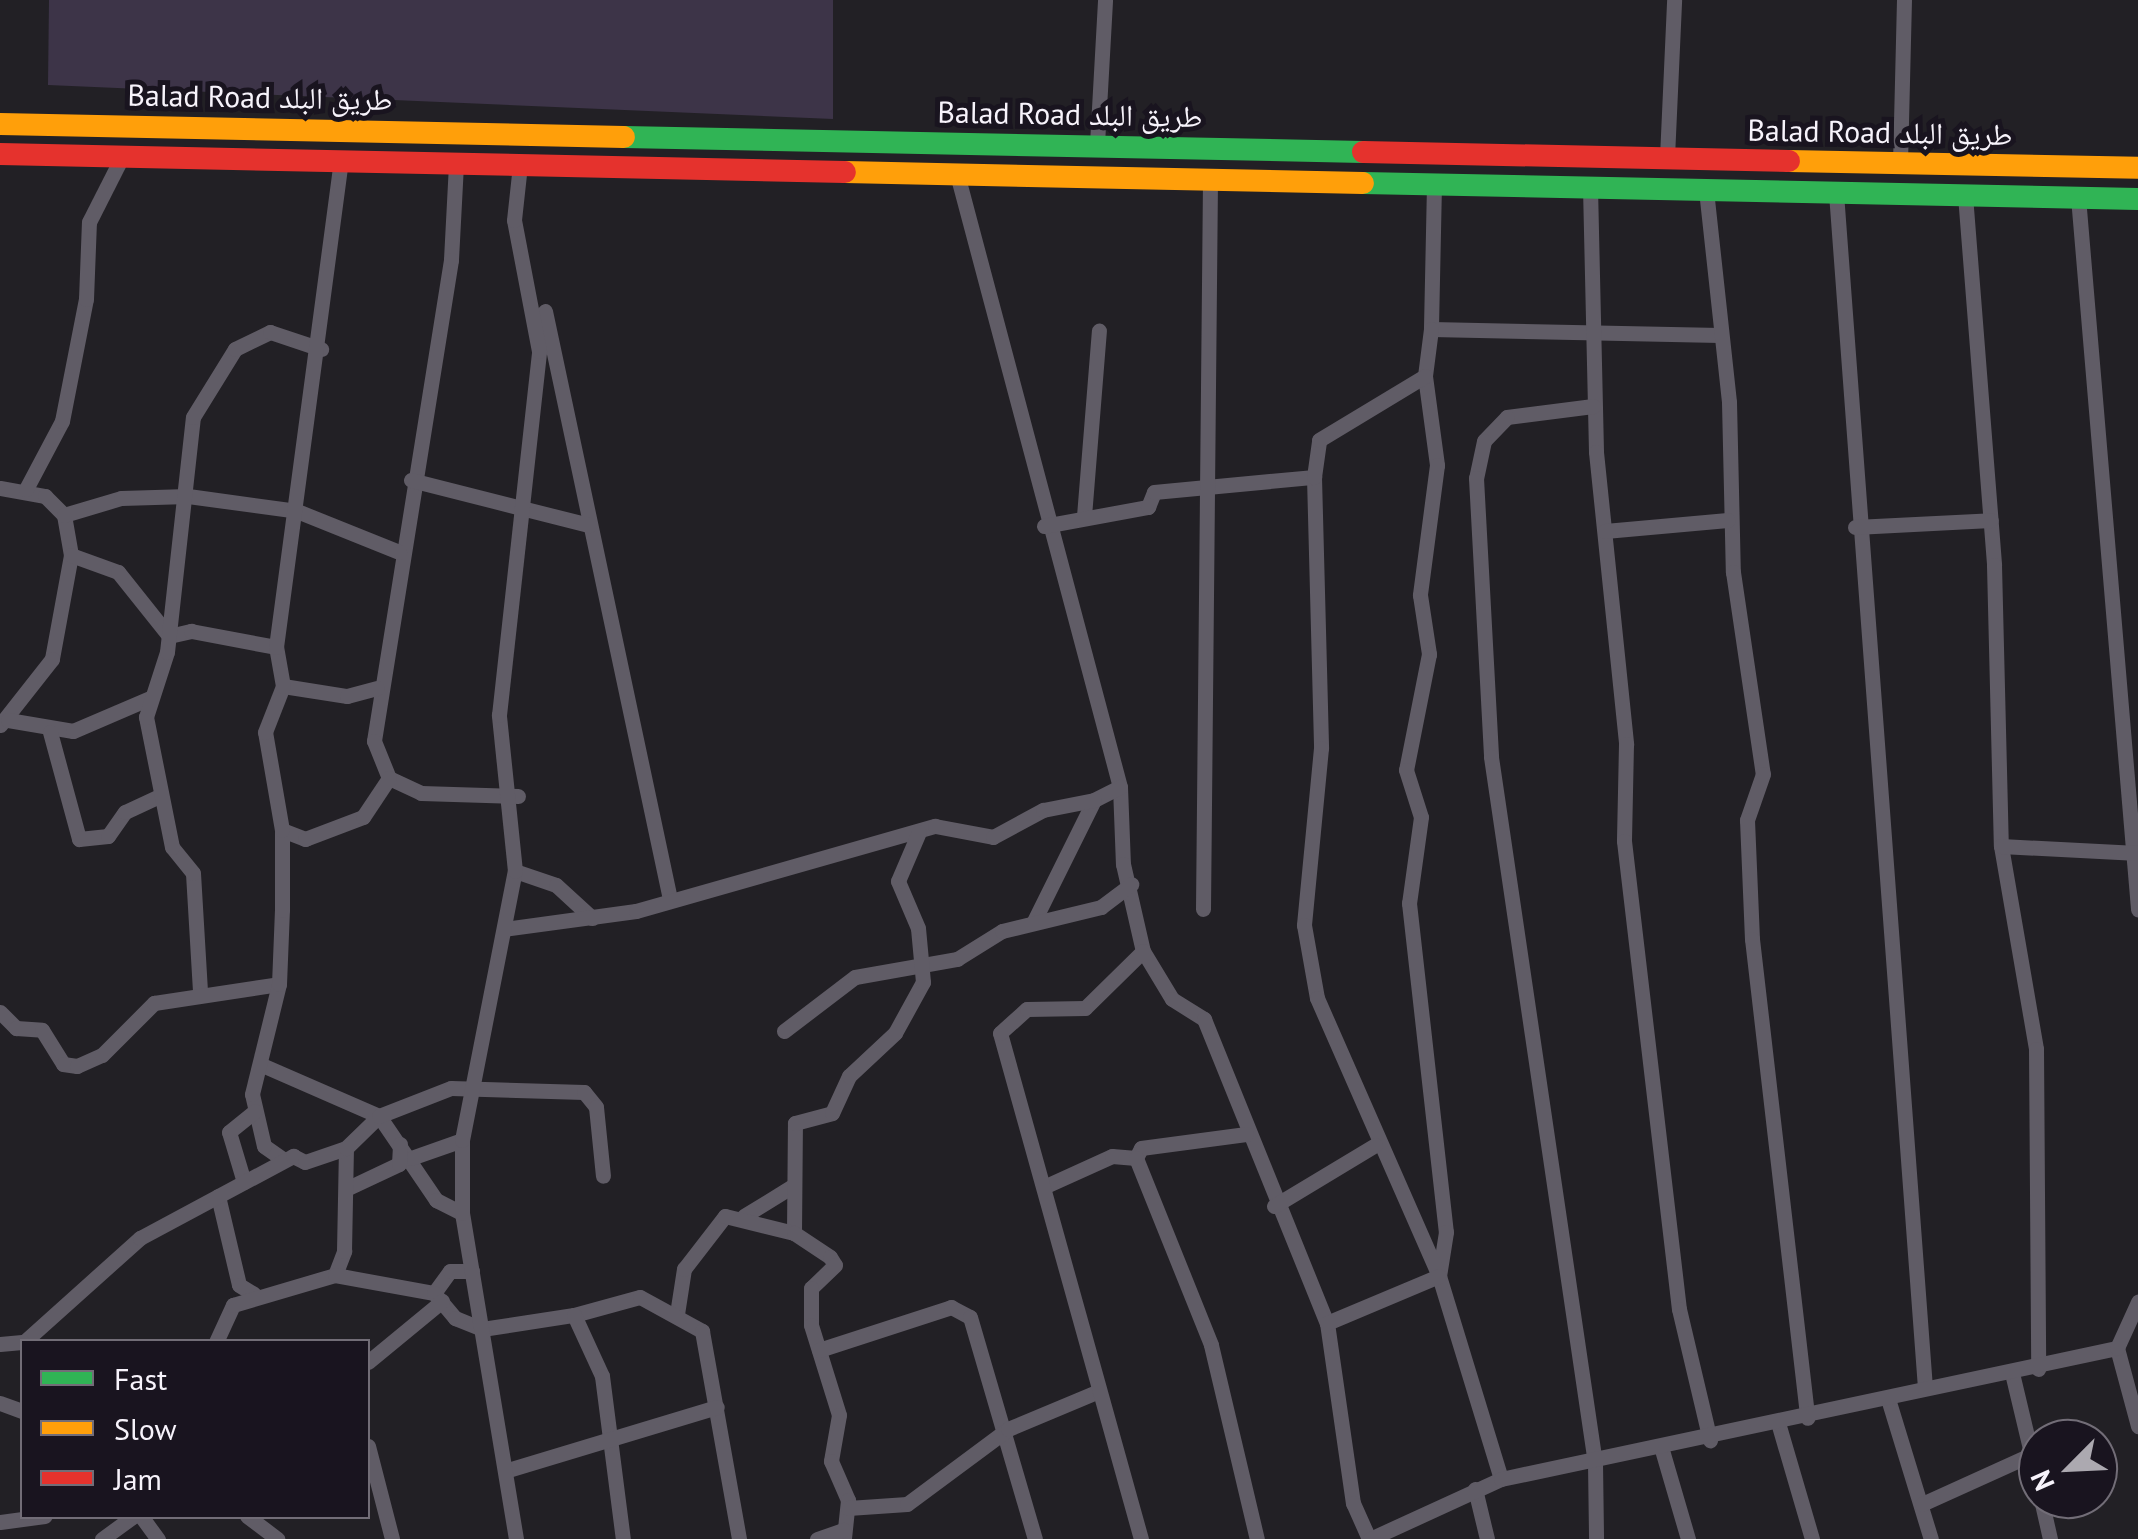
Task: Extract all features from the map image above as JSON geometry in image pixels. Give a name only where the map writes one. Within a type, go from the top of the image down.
[{"type":"highway","name":"Balad Road طريق البلد","points":[[0,124],[2138,168]]},
{"type":"highway","name":"Balad Road طريق البلد","points":[[0,154],[2138,199]]},
{"type":"street","points":[[1097,144],[1105,0]]},
{"type":"street","points":[[1667,157],[1674,0]]},
{"type":"street","points":[[1900,162],[1904,0]]},
{"type":"street","points":[[26,489],[62,421],[86,300],[89,222],[122,157]]},
{"type":"street","points":[[284,1160],[264,1146],[255,1111],[262,1066],[259,1042],[279,984],[282,830],[265,732],[282,686],[276,647],[321,349],[341,161]]},
{"type":"street","points":[[456,164],[451,260],[398,552],[377,688],[374,741],[389,778],[421,794],[518,796]]},
{"type":"street","points":[[520,165],[514,220],[589,525],[670,899]]},
{"type":"street","points":[[957,174],[1044,526],[1120,787],[1143,951],[1172,999],[1204,1019],[1274,1206],[1327,1323],[1353,1502],[1369,1539],[1501,1480],[1780,1426],[1888,1402],[1926,1387],[2038,1368],[2117,1348]]},
{"type":"street","points":[[1203,909],[1210,180]]},
{"type":"street","points":[[1434,184],[1431,329],[1425,376],[1437,465],[1420,595],[1429,654],[1406,770],[1422,817],[1410,903],[1446,1232],[1439,1276]]},
{"type":"street","points":[[1590,187],[1594,406],[1646,1062],[1679,1308],[1710,1440]]},
{"type":"street","points":[[1706,190],[1720,335],[1728,520],[1763,774],[1747,820],[1752,939],[1807,1418]]},
{"type":"street","points":[[1836,192],[1855,526],[1926,1387]]},
{"type":"street","points":[[1965,195],[1991,520],[2001,846],[2036,1048],[2038,1368]]},
{"type":"street","points":[[2078,198],[2138,909]]},
{"type":"street","points":[[516,1539],[508,1470],[462,1213],[462,1140],[515,870],[500,794],[499,715],[539,351],[530,275]]},
{"type":"street","points":[[1431,329],[1720,335]]},
{"type":"street","points":[[1084,516],[1099,331]]},
{"type":"street","points":[[200,991],[192,865],[172,847],[158,797],[150,698],[170,636],[188,496],[193,416],[227,354],[270,332],[321,349]]},
{"type":"street","points":[[1425,376],[1319,440],[1314,477],[1321,748],[1304,925],[1333,1052],[1439,1276],[1501,1480]]},
{"type":"street","points":[[1594,406],[1507,417],[1484,441],[1476,478],[1493,774],[1595,1462],[1596,1539]]},
{"type":"street","points":[[1044,526],[1148,507],[1154,492],[1210,492],[1314,477]]},
{"type":"street","points":[[412,480],[589,525]]},
{"type":"street","points":[[0,488],[26,489],[64,516],[71,555],[52,660],[4,723],[50,732],[150,698]]},
{"type":"street","points":[[64,516],[121,498],[188,496],[297,511],[398,552]]},
{"type":"street","points":[[1605,531],[1728,520]]},
{"type":"street","points":[[1855,526],[1991,520]]},
{"type":"street","points":[[71,555],[118,572],[170,636]]},
{"type":"street","points":[[170,636],[192,631],[276,647]]},
{"type":"street","points":[[282,686],[347,696],[377,688]]},
{"type":"street","points":[[50,732],[79,839],[108,836],[125,812],[158,797]]},
{"type":"street","points":[[282,830],[305,839],[363,817],[389,778]]},
{"type":"street","points":[[504,929],[592,918],[942,825],[993,838],[1043,810],[1094,800],[1120,787]]},
{"type":"street","points":[[1034,923],[1094,800]]},
{"type":"street","points":[[794,1232],[791,1187],[795,1123],[832,1113],[869,1050],[896,1032],[924,962],[898,881],[919,832]]},
{"type":"street","points":[[2001,846],[2135,853]]},
{"type":"street","points":[[515,870],[556,885],[592,918]]},
{"type":"street","points":[[784,1031],[856,977],[958,959],[1034,923],[1101,907],[1131,884]]},
{"type":"street","points":[[1141,1539],[1094,1393],[1048,1185],[1000,1032],[1026,1009],[1085,1008],[1143,951]]},
{"type":"street","points":[[0,1012],[16,1028],[42,1030],[64,1064],[77,1066],[102,1055],[154,1003],[200,991],[279,984]]},
{"type":"street","points":[[262,1066],[379,1116],[436,1200],[462,1213]]},
{"type":"street","points":[[27,1339],[65,1311],[94,1272],[218,1196],[284,1160],[346,1148],[379,1116],[473,1084],[506,1094],[584,1092],[596,1107],[603,1176]]},
{"type":"street","points":[[244,1182],[229,1132],[255,1111]]},
{"type":"street","points":[[1246,1134],[1141,1148],[1136,1158],[1211,1345],[1258,1539]]},
{"type":"street","points":[[410,1158],[462,1140]]},
{"type":"street","points":[[348,1188],[399,1164],[400,1144]]},
{"type":"street","points":[[1274,1206],[1375,1144]]},
{"type":"street","points":[[335,1275],[348,1188],[346,1148]]},
{"type":"street","points":[[1048,1185],[1112,1156],[1136,1158]]},
{"type":"street","points":[[744,1216],[791,1187]]},
{"type":"street","points":[[218,1196],[239,1285],[254,1294]]},
{"type":"street","points":[[676,1314],[684,1269],[704,1236],[726,1216],[744,1216],[794,1232],[834,1265],[811,1288],[819,1350],[839,1415],[831,1461],[848,1508],[844,1535],[816,1539]]},
{"type":"street","points":[[370,1360],[438,1297],[450,1272],[472,1271]]},
{"type":"street","points":[[217,1339],[225,1315],[254,1294],[335,1275],[438,1297],[482,1329],[574,1314],[640,1297],[702,1331],[739,1539]]},
{"type":"street","points":[[1327,1323],[1439,1276]]},
{"type":"street","points":[[2138,1302],[2117,1348],[2138,1426]]},
{"type":"street","points":[[819,1350],[951,1307],[970,1316],[1008,1429],[1035,1539]]},
{"type":"street","points":[[574,1314],[602,1376],[622,1539]]},
{"type":"street","points":[[2012,1372],[2023,1419]]},
{"type":"street","points":[[848,1508],[907,1504],[1008,1429],[1094,1393]]},
{"type":"street","points":[[1888,1402],[1932,1539]]},
{"type":"street","points":[[508,1470],[612,1442],[717,1407]]},
{"type":"street","points":[[1780,1426],[1812,1539]]},
{"type":"street","points":[[1662,1450],[1688,1539]]},
{"type":"street","points":[[370,1454],[392,1539]]},
{"type":"street","points":[[1922,1504],[2018,1460]]},
{"type":"street","points":[[1475,1489],[1486,1539]]},
{"type":"street","points":[[102,1539],[132,1519]]},
{"type":"street","points":[[140,1519],[158,1539]]},
{"type":"street","points":[[250,1519],[276,1539]]},
{"type":"shaded area","points":[[49,0],[833,0],[833,119],[48,85]]},
{"type":"traffic: fast","points":[[624,137],[1363,152]]},
{"type":"traffic: fast","points":[[1363,183],[2138,199]]},
{"type":"traffic: slow","points":[[0,124],[624,137]]},
{"type":"traffic: slow","points":[[1789,161],[2138,168]]},
{"type":"traffic: slow","points":[[845,172],[1363,183]]},
{"type":"traffic: jam","points":[[1363,152],[1789,161]]},
{"type":"traffic: jam","points":[[0,154],[845,172]]}]
